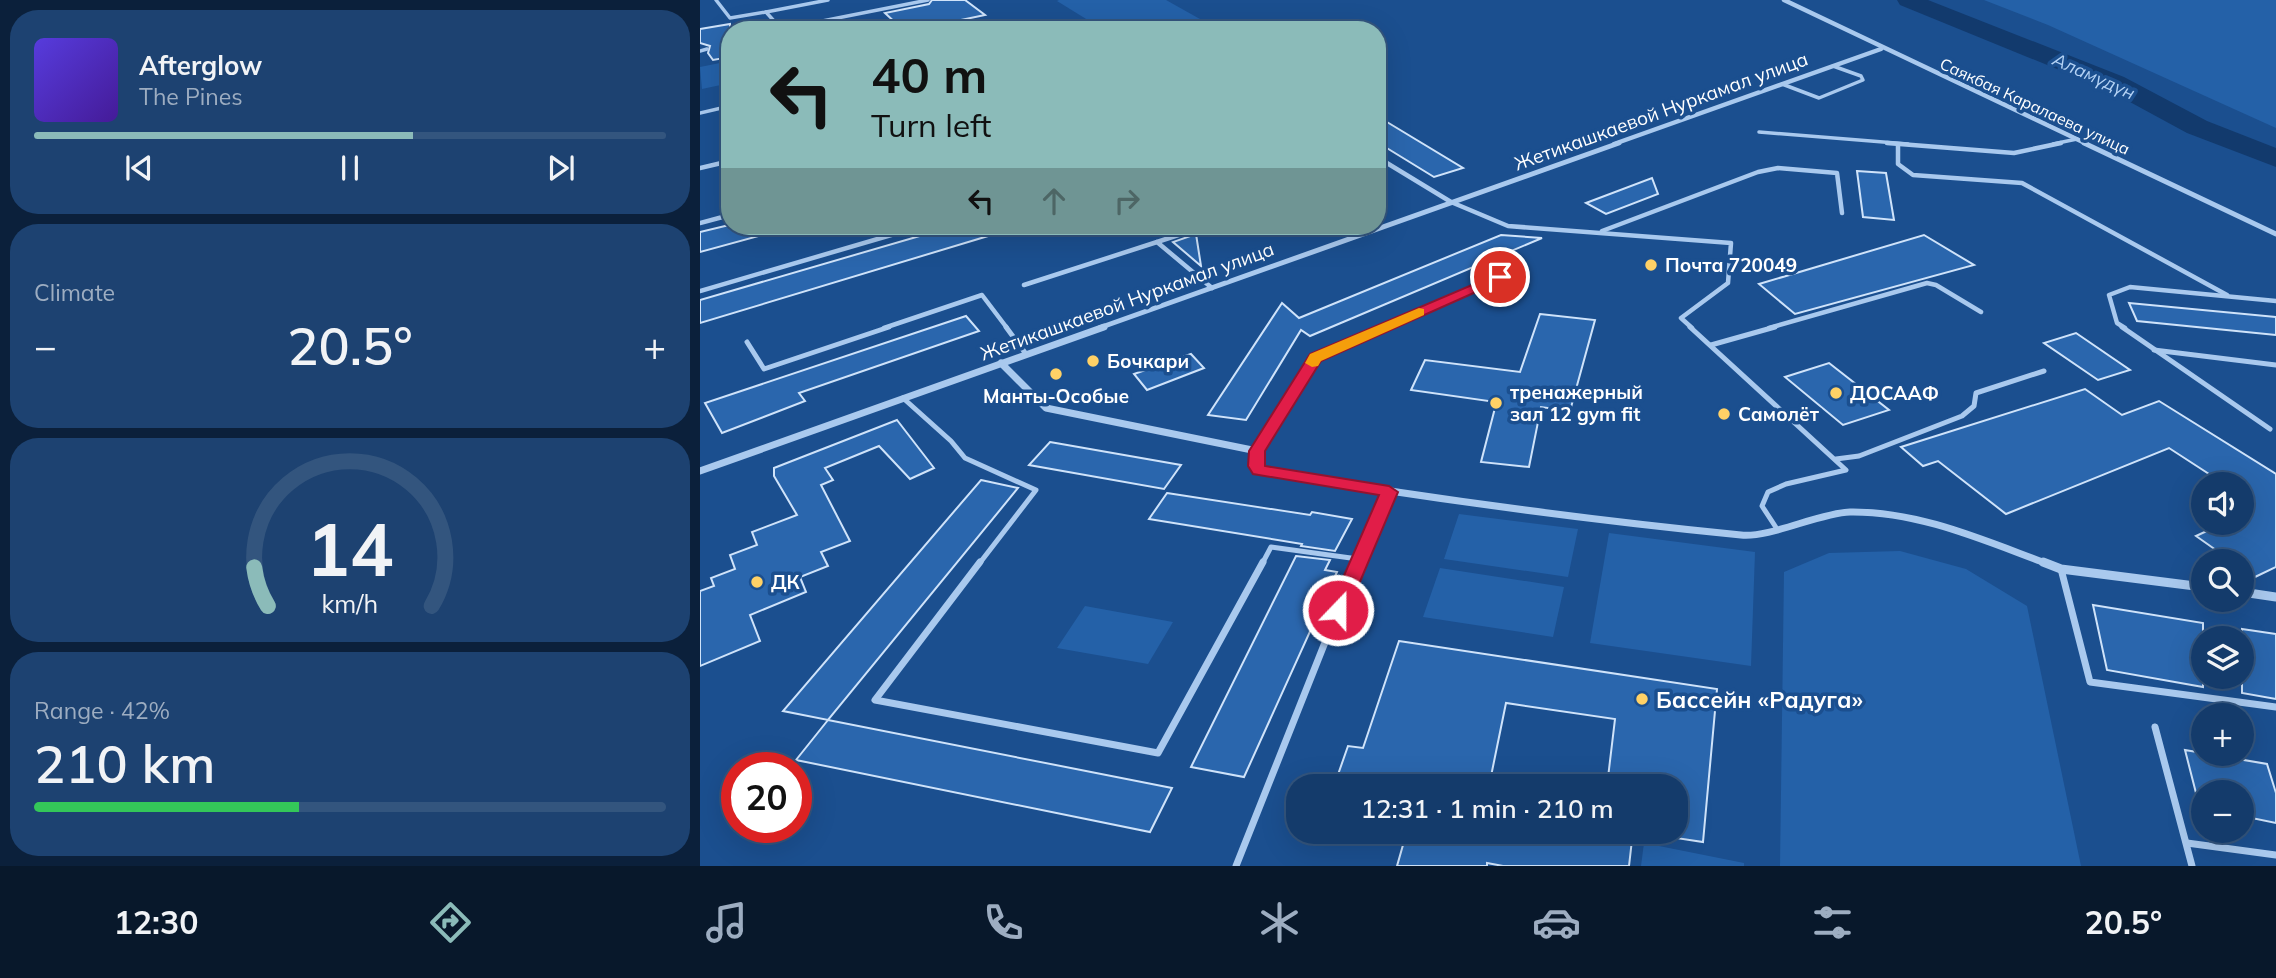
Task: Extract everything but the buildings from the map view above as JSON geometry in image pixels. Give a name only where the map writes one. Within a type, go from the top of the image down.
[{"type":"street","name":"Саякбая Каралаева улица","points":[[1784,0],[2276,234]]},
{"type":"street","name":"Жетикашкаевой Нуркамал улица","points":[[1386,225],[1881,48]]},
{"type":"street","name":"Жетикашкаевой Нуркамал улица","points":[[700,471],[1359,235]]},
{"type":"street","points":[[1001,363],[1046,408],[1257,451],[1256,466],[1259,470],[1389,492],[1746,536],[1848,512],[1897,516],[1945,526],[2061,569],[2191,585]]},
{"type":"street","points":[[2254,594],[2276,597]]},
{"type":"lane","points":[[716,0],[730,19],[828,0]]},
{"type":"lane","points":[[823,21],[929,0]]},
{"type":"lane","points":[[765,12],[774,21]]},
{"type":"lane","points":[[700,51],[707,49]]},
{"type":"lane","points":[[1782,84],[1819,98],[1863,80],[1861,76],[1833,66]]},
{"type":"lane","points":[[700,113],[721,108]]},
{"type":"lane","points":[[1759,132],[2014,153],[2077,139]]},
{"type":"lane","points":[[1898,145],[1898,164],[1913,175],[2022,183],[2229,297]]},
{"type":"lane","points":[[700,168],[721,162]]},
{"type":"lane","points":[[1386,162],[1451,202],[1508,226],[1731,243],[1728,283],[1681,318],[1836,459],[1846,472],[1786,484],[1768,492],[1762,506],[1777,529]]},
{"type":"lane","points":[[1599,232],[1758,172],[1778,168],[1837,173],[1842,213]]},
{"type":"lane","points":[[700,223],[721,217]]},
{"type":"lane","points":[[700,290],[891,235]]},
{"type":"lane","points":[[1024,285],[1178,235]]},
{"type":"lane","points":[[1157,242],[1212,288]]},
{"type":"lane","points":[[1257,451],[1316,358],[1500,277]]},
{"type":"lane","points":[[1711,345],[1922,284],[1936,285],[1981,312]]},
{"type":"lane","points":[[2270,429],[2117,323],[2109,295],[2130,287],[2276,302]]},
{"type":"lane","points":[[747,342],[764,369],[982,295],[1026,354]]},
{"type":"lane","points":[[2153,350],[2276,365]]},
{"type":"lane","points":[[1836,459],[1859,456],[1962,416],[1975,405],[1976,393],[2044,370]]},
{"type":"lane","points":[[903,398],[951,441],[965,458],[1036,490],[875,700],[1158,753],[1271,547],[1359,559]]},
{"type":"lane","points":[[1236,866],[1359,559],[1389,492]]},
{"type":"lane","points":[[2061,569],[2090,682],[2276,707]]},
{"type":"lane","points":[[2155,727],[2192,866]]},
{"type":"lane","points":[[2187,843],[2276,855]]},
{"type":"shaded area","points":[[1166,0],[1204,21],[1089,21],[1057,1]]},
{"type":"shaded area","points":[[1984,0],[2276,0],[2276,128],[2048,25]]},
{"type":"shaded area","points":[[721,63],[721,85],[702,89],[700,67]]},
{"type":"shaded area","points":[[1459,514],[1578,529],[1568,577],[1444,559]]},
{"type":"shaded area","points":[[1609,533],[1755,552],[1751,666],[1590,643]]},
{"type":"shaded area","points":[[1900,551],[1966,569],[2027,606],[2081,866],[1780,866],[1784,572],[1829,553]]},
{"type":"shaded area","points":[[1440,568],[1564,587],[1553,637],[1423,617]]},
{"type":"shaded area","points":[[1085,606],[1173,622],[1148,664],[1057,648]]},
{"type":"shaded area","points":[[1644,844],[1744,863],[1744,866],[1641,866]]},
{"type":"waterway","name":"Аламүдүн","points":[[1908,0],[2115,83],[2197,127],[2276,158]]},
{"type":"slow traffic","points":[[1312,363],[1316,358],[1419,312]]},
{"type":"place","name":"Почта 720049","points":[[1651,265]]},
{"type":"place","name":"Бочкари","points":[[1093,361]]},
{"type":"place","name":"Манты-Особые","points":[[1056,374]]},
{"type":"place","name":"ДОСААФ","points":[[1836,393]]},
{"type":"place","name":"тренажерный зал 12 gym fit","points":[[1496,403]]},
{"type":"place","name":"Самолёт","points":[[1724,414]]},
{"type":"place","name":"ДК","points":[[757,582]]},
{"type":"place","name":"Бассейн «Радуга»","points":[[1642,699]]},
{"type":"route","points":[[1338,610],[1389,492],[1259,470],[1256,466],[1257,451],[1316,358],[1500,277]]}]
